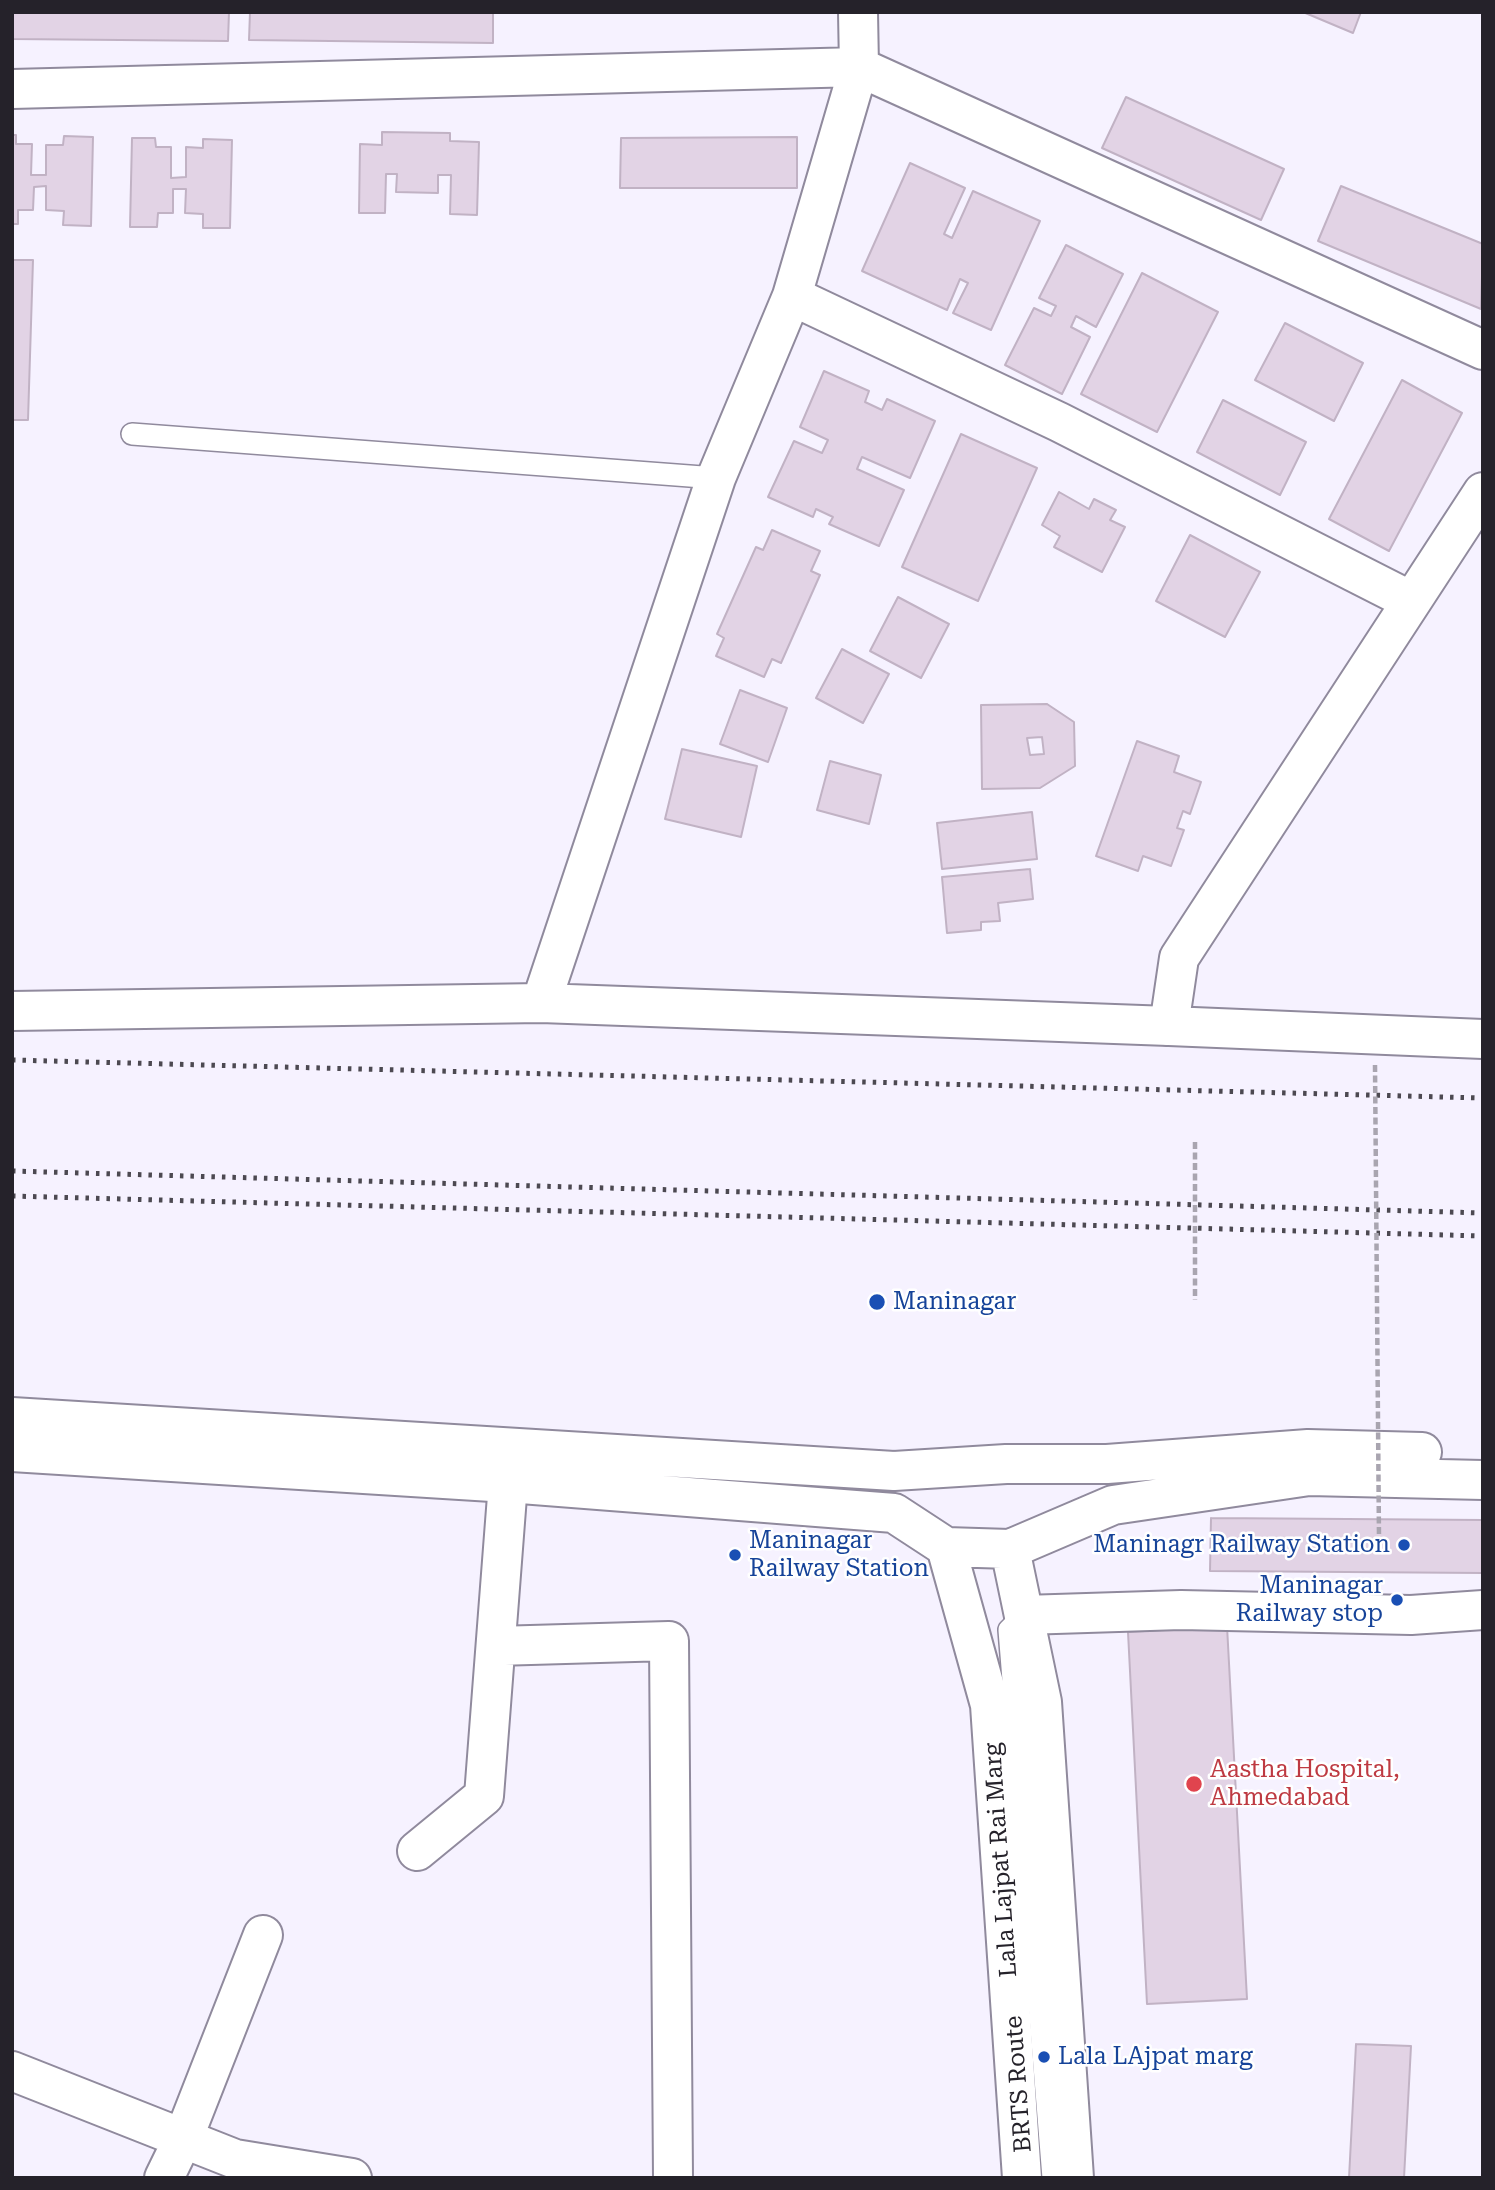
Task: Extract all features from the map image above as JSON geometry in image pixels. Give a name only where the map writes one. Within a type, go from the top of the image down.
[{"type":"street","points":[[541,1003],[716,478],[792,296],[859,67],[858,12]]},
{"type":"street","points":[[12,89],[859,67],[1483,350]]},
{"type":"street","points":[[792,296],[1059,422],[1411,601]]},
{"type":"street","points":[[1169,1026],[1179,958],[1483,492]]},
{"type":"street","points":[[12,1011],[541,1003],[1483,1039]]},
{"type":"street","points":[[12,1418],[894,1471],[1006,1464],[1107,1464],[1308,1449],[1483,1453]]},
{"type":"street","points":[[12,1452],[508,1483],[894,1513],[946,1547],[1010,1549],[1113,1505],[1309,1476],[1483,1479]]},
{"type":"street","points":[[1107,1464],[1113,1505]]},
{"type":"street","points":[[894,1471],[894,1513]]},
{"type":"street","points":[[417,1851],[484,1796],[508,1483]]},
{"type":"street","name":"Lala Lajpat Rai Marg","points":[[946,1547],[990,1705],[1023,2178]]},
{"type":"street","points":[[1010,1549],[1042,1702],[1074,2178]]},
{"type":"street","points":[[1024,1615],[1181,1610],[1411,1615],[1483,1610]]},
{"type":"street","points":[[496,1646],[670,1641],[673,2178]]},
{"type":"street","points":[[164,2178],[183,2139],[263,1935]]},
{"type":"street","points":[[12,2071],[234,2159],[352,2178]]},
{"type":"lane","points":[[132,434],[716,478]]},
{"type":"lane","name":"BRTS Route","points":[[1024,1615],[1009,1630],[1052,2178]]},
{"type":"path","points":[[1375,1065],[1379,1538]]},
{"type":"path","points":[[1195,1142],[1195,1300]]},
{"type":"building","points":[[12,12],[229,12],[228,41],[12,39]]},
{"type":"building","points":[[250,12],[493,12],[493,43],[249,40]]},
{"type":"building","points":[[1303,12],[1361,12],[1353,33]]},
{"type":"building","points":[[1126,97],[1284,169],[1261,220],[1102,148]]},
{"type":"building","points":[[382,132],[450,133],[450,141],[479,142],[477,215],[450,214],[451,175],[438,175],[438,193],[396,192],[397,174],[386,174],[385,213],[359,213],[360,144],[382,145]]},
{"type":"building","points":[[12,135],[16,135],[16,144],[32,144],[31,175],[46,175],[46,145],[63,145],[64,136],[93,137],[91,226],[63,225],[64,211],[46,210],[46,186],[34,187],[33,210],[18,210],[18,224],[12,224]]},
{"type":"building","points":[[797,137],[797,188],[620,188],[621,138]]},
{"type":"building","points":[[132,138],[155,138],[156,147],[171,147],[171,178],[186,177],[186,147],[203,148],[203,139],[232,140],[230,228],[203,228],[203,214],[185,213],[186,189],[173,189],[173,213],[158,213],[157,227],[130,227]]},
{"type":"building","points":[[910,163],[965,188],[944,234],[952,238],[973,191],[1040,221],[991,330],[953,313],[968,283],[960,279],[947,310],[862,271]]},
{"type":"building","points":[[1341,186],[1483,244],[1481,309],[1318,241]]},
{"type":"building","points":[[1066,245],[1123,274],[1096,327],[1076,316],[1071,327],[1090,337],[1062,394],[1005,365],[1034,308],[1051,316],[1056,306],[1039,298]]},
{"type":"building","points":[[12,260],[33,260],[28,420],[12,420]]},
{"type":"building","points":[[1142,273],[1218,312],[1157,432],[1081,394]]},
{"type":"building","points":[[1285,323],[1363,363],[1334,421],[1255,380]]},
{"type":"building","points":[[824,371],[869,391],[865,402],[882,410],[887,399],[935,421],[910,478],[862,457],[857,469],[904,490],[879,546],[829,524],[833,517],[816,509],[813,517],[768,497],[794,441],[822,453],[828,440],[800,427]]},
{"type":"building","points":[[1402,380],[1462,413],[1389,551],[1329,519]]},
{"type":"building","points":[[1223,400],[1306,442],[1280,495],[1197,452]]},
{"type":"building","points":[[961,434],[1037,468],[978,601],[902,567]]},
{"type":"building","points":[[1059,492],[1089,509],[1094,499],[1116,510],[1110,520],[1125,527],[1102,572],[1054,547],[1060,536],[1042,525]]},
{"type":"building","points":[[772,530],[820,551],[811,571],[820,575],[781,663],[772,659],[764,677],[716,656],[724,638],[717,634],[756,547],[763,550]]},
{"type":"building","points":[[1190,535],[1260,572],[1225,637],[1156,601]]},
{"type":"building","points":[[898,597],[949,624],[921,678],[870,651]]},
{"type":"building","points":[[842,649],[889,674],[863,723],[816,698]]},
{"type":"building","points":[[740,690],[787,708],[768,762],[720,744]]},
{"type":"building","points":[[1047,704],[1074,722],[1075,766],[1040,788],[982,789],[981,705]],"holes":[[[1042,737],[1044,754],[1030,755],[1027,738]]]},
{"type":"building","points":[[1137,741],[1179,756],[1174,772],[1201,782],[1190,814],[1183,811],[1177,828],[1184,830],[1171,866],[1143,856],[1138,871],[1096,856]]},
{"type":"building","points":[[682,749],[757,766],[741,837],[665,819]]},
{"type":"building","points":[[830,761],[881,775],[869,824],[817,810]]},
{"type":"building","points":[[1032,812],[1037,859],[942,869],[937,823]]},
{"type":"building","points":[[1030,869],[1033,899],[998,903],[1000,921],[981,922],[981,930],[947,933],[942,877]]},
{"type":"building","points":[[1211,1518],[1483,1520],[1483,1573],[1210,1571]]},
{"type":"building","points":[[1227,1626],[1247,1999],[1147,2004],[1128,1632]]},
{"type":"building","points":[[1356,2044],[1411,2046],[1404,2178],[1349,2178]]},
{"type":"railway","points":[[12,1060],[1483,1098]]},
{"type":"railway","points":[[12,1171],[1483,1213]]},
{"type":"railway","points":[[12,1196],[1483,1236]]},
{"type":"place","name":"Maninagar","points":[[877,1302]]},
{"type":"place","name":"Maninagr Railway Station","points":[[1404,1545]]},
{"type":"place","name":"Maninagar Railway Station","points":[[735,1555]]},
{"type":"place","name":"Maninagar Railway stop","points":[[1397,1600]]},
{"type":"place","name":"Aastha Hospital, Ahmedabad","points":[[1194,1784]]},
{"type":"place","name":"Lala LAjpat marg","points":[[1044,2057]]}]
